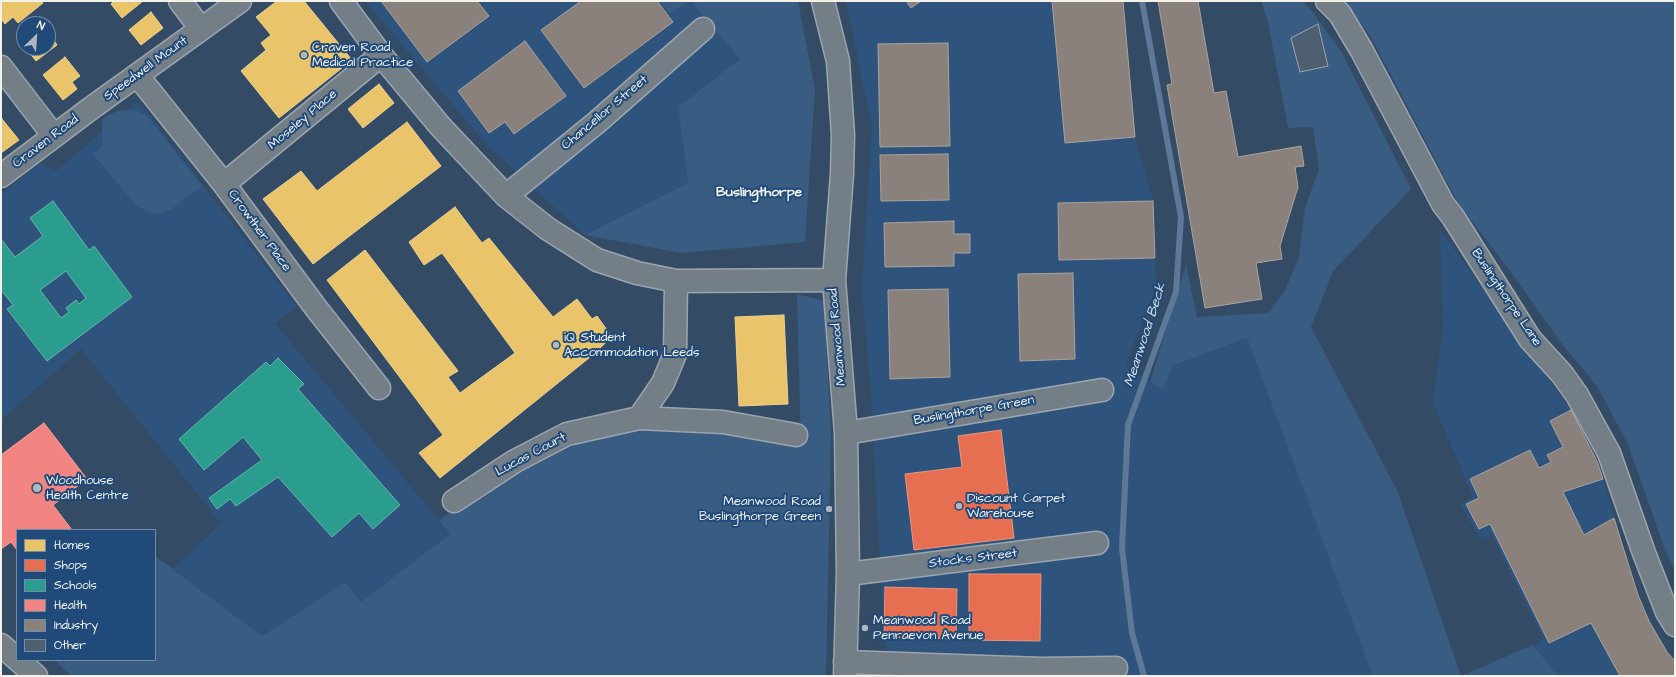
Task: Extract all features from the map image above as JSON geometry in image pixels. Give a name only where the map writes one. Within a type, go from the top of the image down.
[{"type":"street","name":"Speedwell Mount","points":[[180,1],[201,29]]},
{"type":"street","name":"Speedwell Mount","points":[[90,109],[240,1]]},
{"type":"street","points":[[341,1],[381,55],[440,126],[506,196],[548,229],[597,260],[637,273],[676,281],[834,280]]},
{"type":"street","name":"Meanwood Road","points":[[823,1],[838,61],[843,135],[842,174],[834,280],[846,433],[848,574],[845,669]]},
{"type":"street","name":"Buslingthorpe Lane","points":[[1328,1],[1340,14],[1362,52],[1443,204],[1453,216],[1530,339],[1562,374],[1577,395],[1609,453],[1644,553],[1667,612],[1675,625]]},
{"type":"street","name":"Chancellor Street","points":[[506,196],[596,123],[703,29]]},
{"type":"street","name":"Moseley Place","points":[[224,184],[381,55]]},
{"type":"street","points":[[1,67],[54,136]]},
{"type":"street","name":"Crowther Place","points":[[137,75],[224,184],[316,308],[379,388]]},
{"type":"street","name":"Craven Road","points":[[1,176],[90,109]]},
{"type":"street","points":[[639,418],[663,383],[674,354],[676,281]]},
{"type":"street","name":"Buslingthorpe Green","points":[[846,433],[1102,390]]},
{"type":"street","name":"Lucas Court","points":[[454,501],[515,460],[567,434],[639,418],[723,422],[796,435]]},
{"type":"street","name":"Stocks Street","points":[[848,574],[1097,543]]},
{"type":"street","points":[[1,645],[16,658]]},
{"type":"street","points":[[19,661],[36,676]]},
{"type":"street","points":[[845,669],[1116,668]]},
{"type":"shaded area","points":[[365,1],[660,1],[670,14],[691,1],[740,59],[678,107],[688,183],[585,235],[487,145]]},
{"type":"shaded area","points":[[660,1],[690,1],[670,14]]},
{"type":"shaded area","points":[[691,1],[798,1],[815,90],[805,242],[681,253],[585,235],[688,183],[678,107],[740,59]]},
{"type":"shaded area","points":[[846,1],[1123,1],[1135,137],[1153,201],[1156,288],[1125,366],[1163,390],[1172,366],[1247,338],[1373,676],[1134,676],[1130,664],[1133,676],[892,676],[884,637],[871,394],[862,289],[872,127]]},
{"type":"shaded area","points":[[1261,1],[1303,1],[1312,11],[1342,53],[1411,189],[1333,271],[1311,327],[1397,490],[1461,676],[1373,676],[1247,338],[1172,366],[1163,390],[1150,382],[1186,265],[1197,317],[1269,313],[1285,290],[1299,257],[1305,208],[1319,169],[1313,127],[1288,128],[1268,22]]},
{"type":"shaded area","points":[[1345,1],[1675,1],[1675,571],[1665,550],[1628,444],[1597,386],[1559,340],[1516,279],[1458,203],[1371,37]]},
{"type":"shaded area","points":[[138,101],[297,307],[275,323],[450,534],[361,602],[345,582],[262,636],[173,569],[221,523],[81,349],[1,420],[1,195],[39,163],[56,171]]},
{"type":"shaded area","points":[[134,110],[146,115],[202,186],[170,210],[159,214],[146,211],[136,205],[93,154],[102,146],[102,119],[117,111]]},
{"type":"shaded area","points":[[1440,230],[1571,410],[1597,461],[1638,595],[1649,621],[1667,652],[1675,661],[1675,676],[1558,676],[1533,645],[1544,640],[1491,534],[1482,541],[1460,505],[1473,497],[1433,402],[1443,329]]},
{"type":"shaded area","points":[[797,294],[824,301],[831,433],[826,676],[72,676],[55,661],[156,661],[156,557],[262,636],[345,582],[361,602],[450,534],[439,520],[514,469],[567,442],[657,423],[801,444]]},
{"type":"shaded area","points":[[1533,645],[1558,676],[1461,676]]},
{"type":"building: Homes","points":[[1,1],[41,1],[43,3],[27,16],[16,16],[16,21],[13,17],[5,24],[1,19],[1,6],[3,4]]},
{"type":"building: Homes","points":[[114,1],[143,1],[122,18],[111,4]]},
{"type":"building: Homes","name":"Craven Road Medical Practice","points":[[277,1],[304,1],[352,60],[279,118],[241,71],[266,50],[261,43],[271,35],[256,17]]},
{"type":"building: Homes","points":[[151,12],[163,28],[141,45],[129,30]]},
{"type":"building: Homes","points":[[32,56],[43,56],[36,61]]},
{"type":"building: Homes","points":[[65,57],[80,76],[72,82],[77,89],[63,100],[43,75]]},
{"type":"building: Homes","points":[[379,84],[394,103],[363,128],[348,109]]},
{"type":"building: Homes","points":[[2,119],[19,140],[1,153],[1,120]]},
{"type":"building: Homes","points":[[407,122],[441,166],[313,264],[263,199],[301,171],[317,191]]},
{"type":"building: Homes","name":"iQ Student Accommodation Leeds","points":[[455,207],[482,243],[489,238],[553,317],[577,299],[592,319],[597,316],[612,337],[589,358],[440,478],[419,453],[443,435],[327,280],[365,250],[458,371],[448,377],[460,393],[515,353],[442,253],[424,265],[409,242]]},
{"type":"building: Homes","points":[[784,315],[788,404],[739,406],[735,317]]},
{"type":"building: Shops","name":"Discount Carpet Warehouse","points":[[1001,430],[1014,538],[914,550],[905,474],[962,467],[958,436]]},
{"type":"building: Shops","points":[[969,574],[1041,574],[1040,641],[969,640]]},
{"type":"building: Shops","points":[[885,587],[957,589],[956,639],[884,637]]},
{"type":"building: Schools","points":[[53,201],[89,250],[94,246],[132,297],[47,361],[7,309],[13,305],[1,290],[1,239],[15,257],[43,236],[30,218]],"holes":[[[66,271],[86,298],[79,304],[76,300],[66,308],[69,312],[61,318],[40,290]]]},
{"type":"building: Schools","points":[[278,358],[304,384],[298,389],[400,505],[373,529],[359,513],[332,537],[278,477],[236,506],[230,499],[217,509],[209,498],[262,460],[243,437],[204,470],[179,439],[266,362],[270,366]]},
{"type":"building: Health","name":"Woodhouse Health Centre","points":[[44,423],[87,479],[53,505],[71,529],[16,529],[16,549],[11,542],[1,549],[1,455]]},
{"type":"building: Industry","points":[[381,1],[477,1],[489,16],[427,62]]},
{"type":"building: Industry","points":[[581,1],[657,1],[673,22],[584,88],[541,30]]},
{"type":"building: Industry","points":[[906,1],[921,1],[911,8]]},
{"type":"building: Industry","points":[[1052,1],[1123,1],[1135,137],[1065,143]]},
{"type":"building: Industry","points":[[1158,1],[1198,1],[1214,93],[1226,91],[1238,157],[1301,146],[1304,166],[1295,167],[1298,187],[1280,246],[1282,259],[1256,263],[1262,299],[1205,308],[1167,85],[1172,84]]},
{"type":"building: Industry","points":[[525,41],[566,96],[514,134],[505,122],[489,133],[458,91]]},
{"type":"building: Industry","points":[[948,43],[950,146],[880,147],[878,44]]},
{"type":"building: Industry","points":[[948,154],[949,200],[881,201],[880,155]]},
{"type":"building: Industry","points":[[1153,201],[1155,258],[1059,260],[1058,203]]},
{"type":"building: Industry","points":[[954,221],[954,234],[970,234],[970,253],[954,253],[954,266],[885,267],[884,223]]},
{"type":"building: Industry","points":[[1073,273],[1075,359],[1020,361],[1018,274]]},
{"type":"building: Industry","points":[[948,289],[950,377],[890,379],[888,290]]},
{"type":"building: Industry","points":[[1571,410],[1597,461],[1603,479],[1563,492],[1584,535],[1614,518],[1638,595],[1649,621],[1667,652],[1675,661],[1675,676],[1620,676],[1591,623],[1549,643],[1490,524],[1479,529],[1466,504],[1479,498],[1470,479],[1530,450],[1539,468],[1551,462],[1547,455],[1563,447],[1550,421]]},
{"type":"building: Other","points":[[1318,24],[1328,66],[1300,72],[1291,38]]},
{"type":"waterway","name":"Meanwood Beck","points":[[1142,1],[1181,217],[1176,292],[1128,425],[1122,548],[1132,633],[1144,676]]},
{"type":"place","name":"Craven Road Medical Practice","points":[[304,55]]},
{"type":"place","name":"iQ Student Accommodation Leeds","points":[[556,345]]},
{"type":"place","name":"Woodhouse Health Centre","points":[[37,488]]},
{"type":"place","name":"Discount Carpet Warehouse","points":[[959,506]]},
{"type":"place","name":"Meanwood Road Buslingthorpe Green","points":[[829,509]]},
{"type":"place","name":"Meanwood Road Penraevon Avenue","points":[[865,628]]},
{"type":"district","name":"Buslingthorpe","points":[[759,193]]}]
